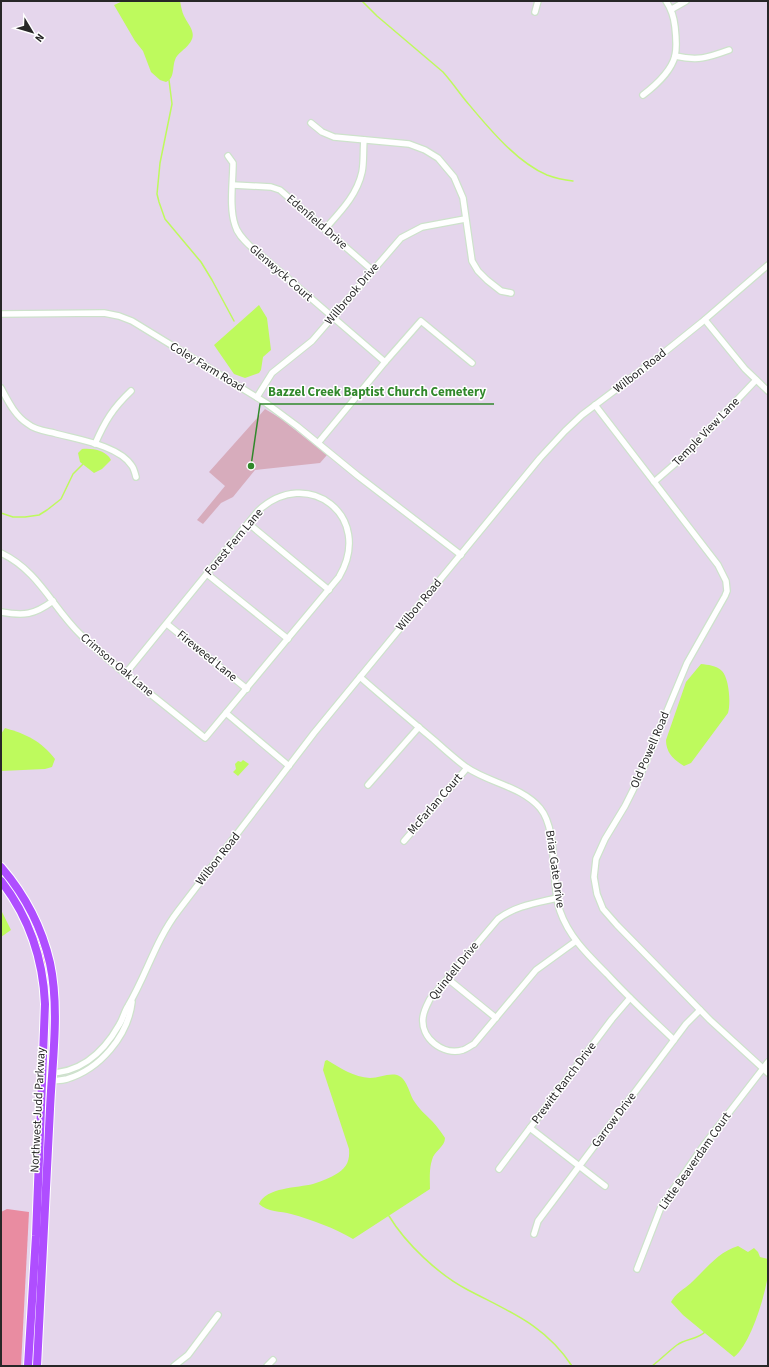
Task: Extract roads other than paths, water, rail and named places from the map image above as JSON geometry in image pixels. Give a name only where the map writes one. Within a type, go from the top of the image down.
[{"type":"highway","name":"Northwest Judd Parkway","points":[[1,867],[16,886],[32,913],[41,936],[50,963],[54,1005],[43,1272],[37,1366]]},
{"type":"highway","name":"Northwest Judd Parkway","points":[[1,881],[26,922],[40,962],[44,983],[45,1004],[43,1077],[28,1366]]},
{"type":"street","points":[[535,12],[538,1]]},
{"type":"street","points":[[643,94],[658,82],[675,56],[676,35],[672,9],[666,1]]},
{"type":"street","points":[[672,9],[686,1]]},
{"type":"street","points":[[675,56],[691,59],[710,57],[729,50]]},
{"type":"street","points":[[311,123],[322,132],[334,137],[409,144],[425,150],[438,158],[454,177],[463,198],[472,261],[478,271],[487,280],[501,291],[511,293]]},
{"type":"street","points":[[325,229],[347,204],[357,187],[363,167],[364,140]]},
{"type":"street","name":"Glenwyck Court","points":[[228,156],[233,163],[233,214],[235,226],[240,236],[332,318],[385,362]]},
{"type":"street","name":"Edenfield Drive","points":[[233,185],[271,187],[280,190],[372,270]]},
{"type":"street","name":"Willbrook Drive","points":[[257,397],[272,373],[306,347],[401,238],[422,227],[465,219]]},
{"type":"street","name":"Wilbon Road","points":[[43,1077],[66,1079],[72,1077],[91,1067],[113,1046],[122,1031],[129,1014],[132,1000],[166,926],[289,766],[360,677],[560,436],[582,415],[704,320],[768,265]]},
{"type":"street","name":"Coley Farm Road","points":[[1,314],[95,313],[119,316],[141,327],[257,397],[285,417],[461,554]]},
{"type":"street","points":[[704,320],[745,369],[768,390]]},
{"type":"street","points":[[318,443],[421,321],[472,363]]},
{"type":"street","name":"Temple View Lane","points":[[654,482],[685,455],[756,380]]},
{"type":"street","points":[[1,388],[13,410],[29,426],[95,444],[114,451],[127,460],[136,477]]},
{"type":"street","points":[[95,444],[107,418],[116,406],[131,391]]},
{"type":"street","name":"Old Powell Road","points":[[595,405],[718,565],[725,576],[727,591],[723,602],[687,663],[633,790],[600,848],[596,859],[594,876],[597,894],[601,905],[608,916],[700,1010],[768,1073]]},
{"type":"street","name":"Forest Fern Lane","points":[[126,673],[265,505],[286,494],[298,493],[310,494],[330,503],[343,517],[347,526],[350,542],[348,560],[344,569],[329,590],[206,738]]},
{"type":"street","points":[[249,524],[329,590]]},
{"type":"street","name":"Crimson Oak Lane","points":[[1,553],[28,570],[79,634],[206,738]]},
{"type":"street","points":[[208,574],[288,639]]},
{"type":"street","points":[[1,612],[28,614],[46,607],[54,601]]},
{"type":"street","name":"Fireweed Lane","points":[[167,624],[247,689]]},
{"type":"street","name":"Briar Gate Drive","points":[[360,677],[467,768],[524,795],[540,809],[547,820],[550,831],[557,898],[560,912],[576,941],[630,998],[674,1040]]},
{"type":"street","points":[[226,713],[289,766]]},
{"type":"street","points":[[368,785],[419,727]]},
{"type":"street","name":"McFarlan Court","points":[[404,841],[467,768]]},
{"type":"street","name":"Quindell Drive","points":[[557,898],[520,907],[506,912],[498,919],[430,999],[422,1018],[424,1030],[431,1041],[440,1048],[449,1051],[463,1050],[474,1044],[536,970],[576,941]]},
{"type":"street","points":[[448,979],[496,1018]]},
{"type":"street","name":"Prewitt Ranch Drive","points":[[499,1169],[612,1019],[630,998]]},
{"type":"street","name":"Garrow Drive","points":[[534,1234],[538,1222],[686,1024],[700,1010]]},
{"type":"street","name":"Little Beaverdam Court","points":[[637,1269],[661,1207],[704,1145],[768,1062]]},
{"type":"street","points":[[530,1128],[605,1186]]},
{"type":"street","points":[[175,1366],[188,1355],[218,1315]]},
{"type":"street","points":[[267,1366],[272,1360]]},
{"type":"waterway","points":[[362,1],[377,16],[443,72],[483,121],[513,152],[535,169],[547,175],[573,181]]},
{"type":"waterway","points":[[169,80],[172,104],[160,163],[157,194],[159,202],[165,219],[201,262],[234,321]]},
{"type":"waterway","points":[[1,513],[13,517],[39,515],[61,499],[73,474],[83,464]]},
{"type":"waterway","points":[[389,1216],[404,1237],[424,1258],[457,1284],[526,1321],[550,1340],[562,1352],[572,1366]]},
{"type":"waterway","points":[[652,1366],[677,1345],[699,1336],[706,1331]]},
{"type":"place","name":"Bazzel Creek Baptist Church Cemetery","points":[[251,466]]}]
